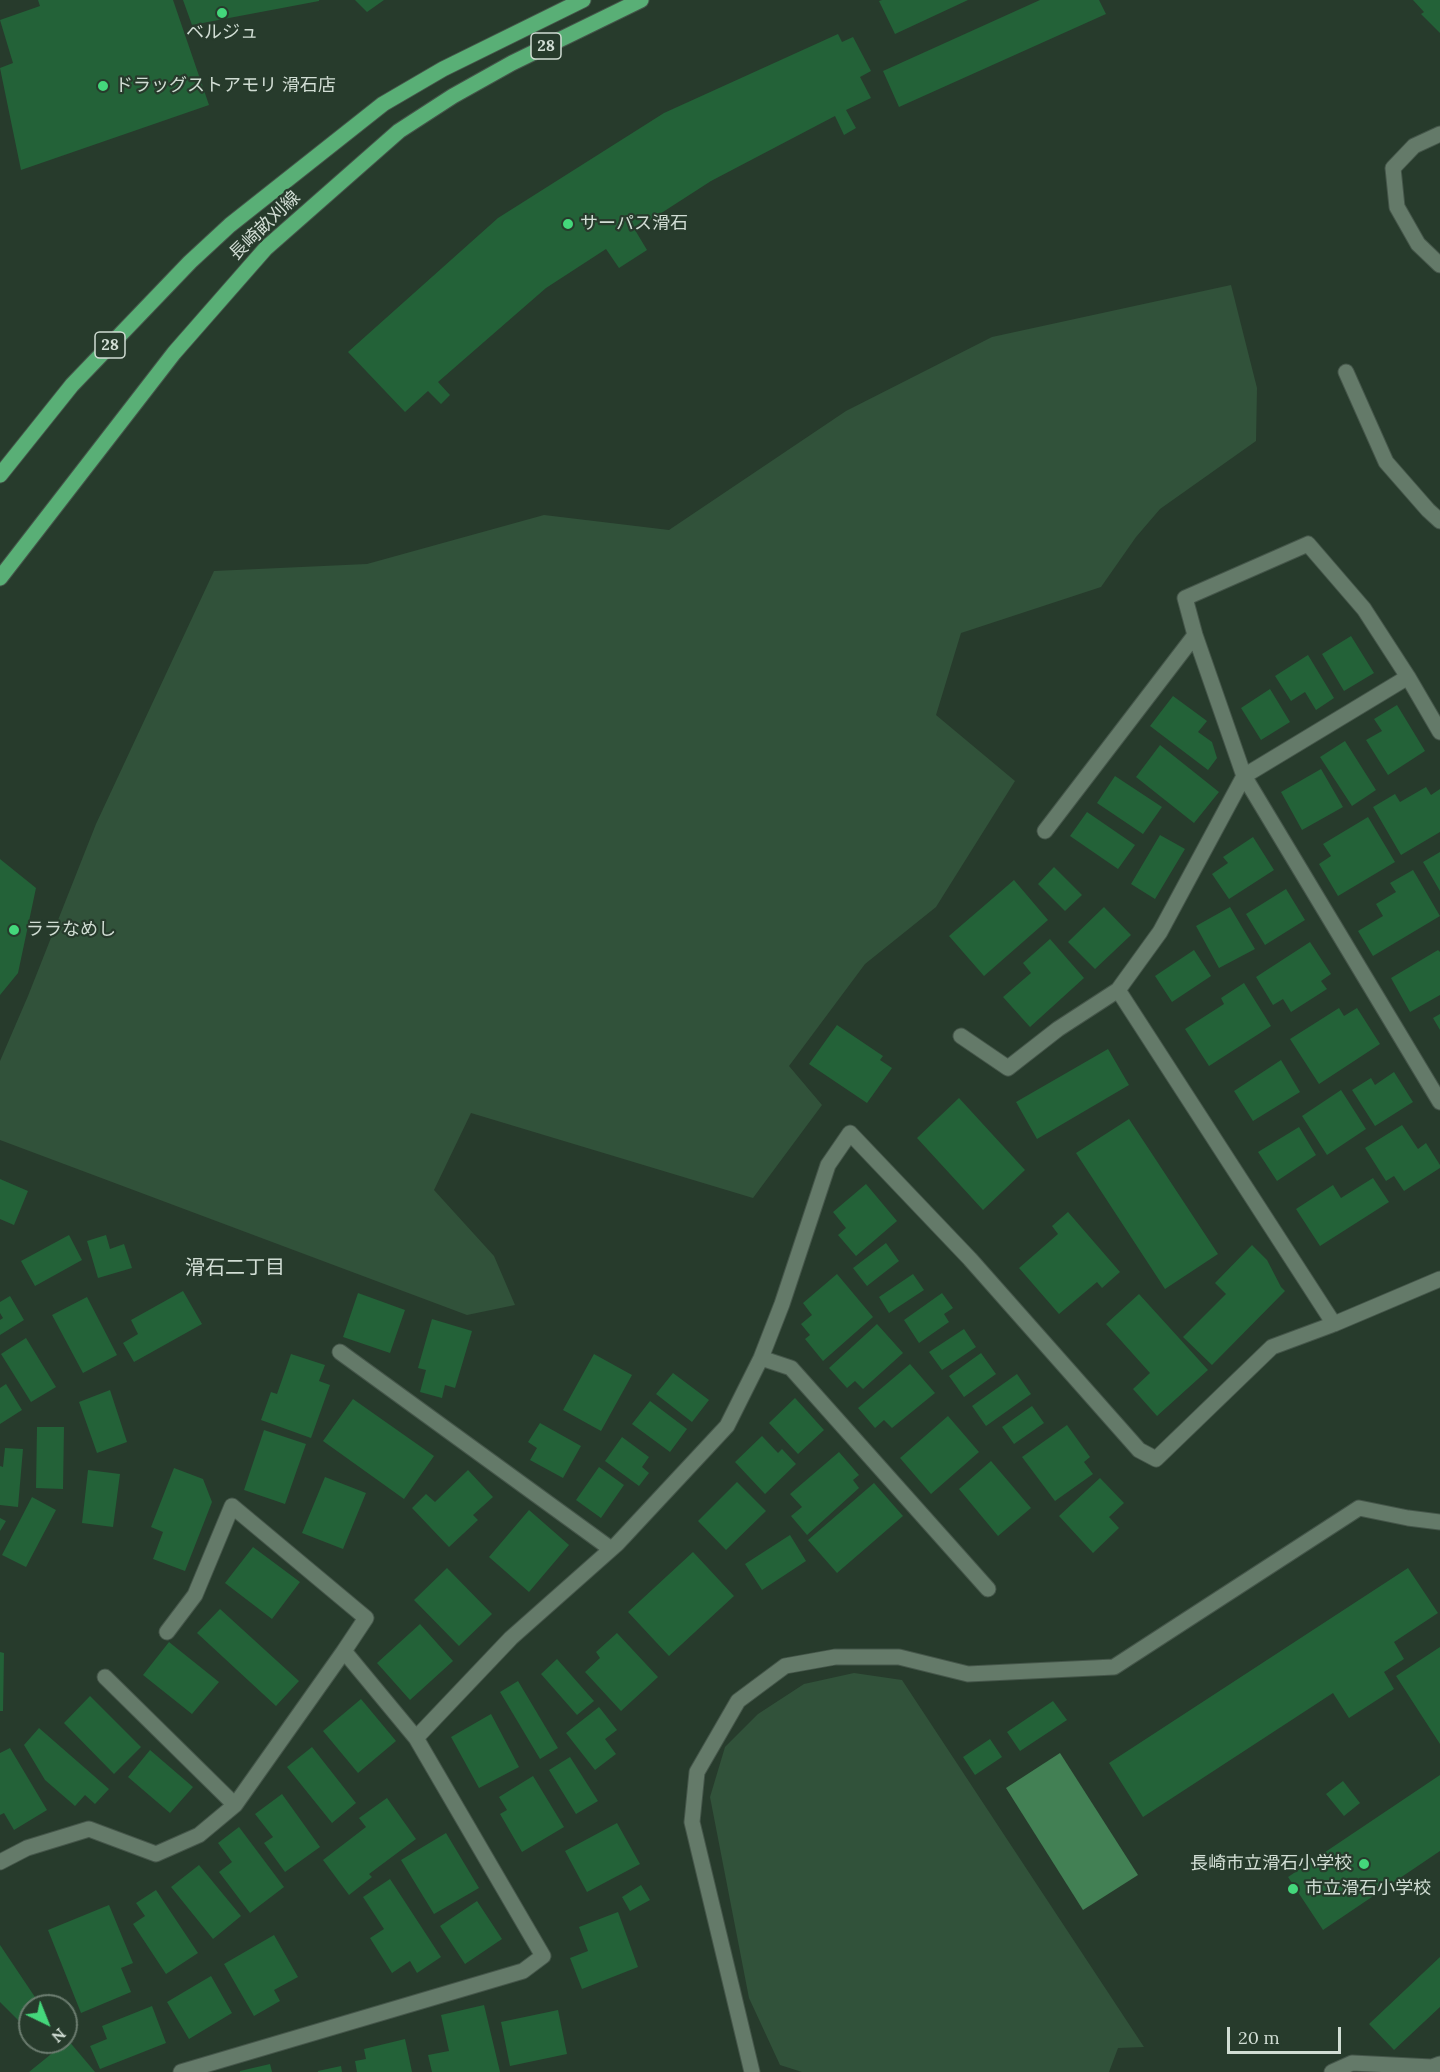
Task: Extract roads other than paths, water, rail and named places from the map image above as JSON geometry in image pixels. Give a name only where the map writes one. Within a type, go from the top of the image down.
[{"type":"main road","name":"長崎畝刈線","points":[[0,475],[72,385],[190,262],[230,225],[383,104],[443,69],[583,0]]},
{"type":"main road","name":"長崎畝刈線","points":[[0,578],[174,353],[266,248],[399,131],[453,96],[512,63],[641,0]]},
{"type":"street","points":[[1440,134],[1414,146],[1393,168],[1397,207],[1418,244],[1440,266]]},
{"type":"street","points":[[1346,372],[1386,462],[1440,521]]},
{"type":"street","points":[[1440,732],[1364,609],[1308,544],[1185,598],[1195,635],[1244,776],[1440,1102]]},
{"type":"street","points":[[1045,831],[1195,635]]},
{"type":"street","points":[[961,1036],[1008,1068],[1058,1029],[1118,990],[1160,932],[1244,776],[1408,677]]},
{"type":"street","points":[[1118,990],[1334,1323]]},
{"type":"street","points":[[416,1738],[510,1638],[610,1549],[726,1426],[761,1358],[782,1304],[828,1165],[850,1133],[970,1259],[1139,1450],[1156,1459],[1272,1347],[1440,1279]]},
{"type":"street","points":[[340,1352],[610,1549]]},
{"type":"street","points":[[761,1358],[791,1368],[988,1589]]},
{"type":"street","points":[[0,1862],[27,1848],[89,1830],[156,1854],[199,1835],[234,1804],[366,1618],[232,1506],[195,1595],[167,1632]]},
{"type":"street","points":[[752,2072],[692,1822],[697,1772],[738,1701],[785,1666],[835,1657],[899,1657],[968,1674],[1114,1667],[1359,1508],[1440,1522]]},
{"type":"street","points":[[181,2072],[523,1971],[543,1956],[416,1738],[344,1651]]},
{"type":"street","points":[[105,1677],[234,1804]]},
{"type":"street","points":[[1332,2072],[1352,2063],[1432,2067],[1440,2064]]},
{"type":"place","name":"ベルジュ","points":[[222,13]]},
{"type":"place","name":"ドラッグストアモリ 滑石店","points":[[103,86]]},
{"type":"place","name":"サーパス滑石","points":[[568,224]]},
{"type":"place","name":"ララなめし","points":[[14,930]]},
{"type":"place","name":"長崎市立滑石小学校","points":[[1364,1864]]},
{"type":"place","name":"市立滑石小学校","points":[[1293,1889]]},
{"type":"district","name":"滑石二丁目","points":[[235,1268]]}]
